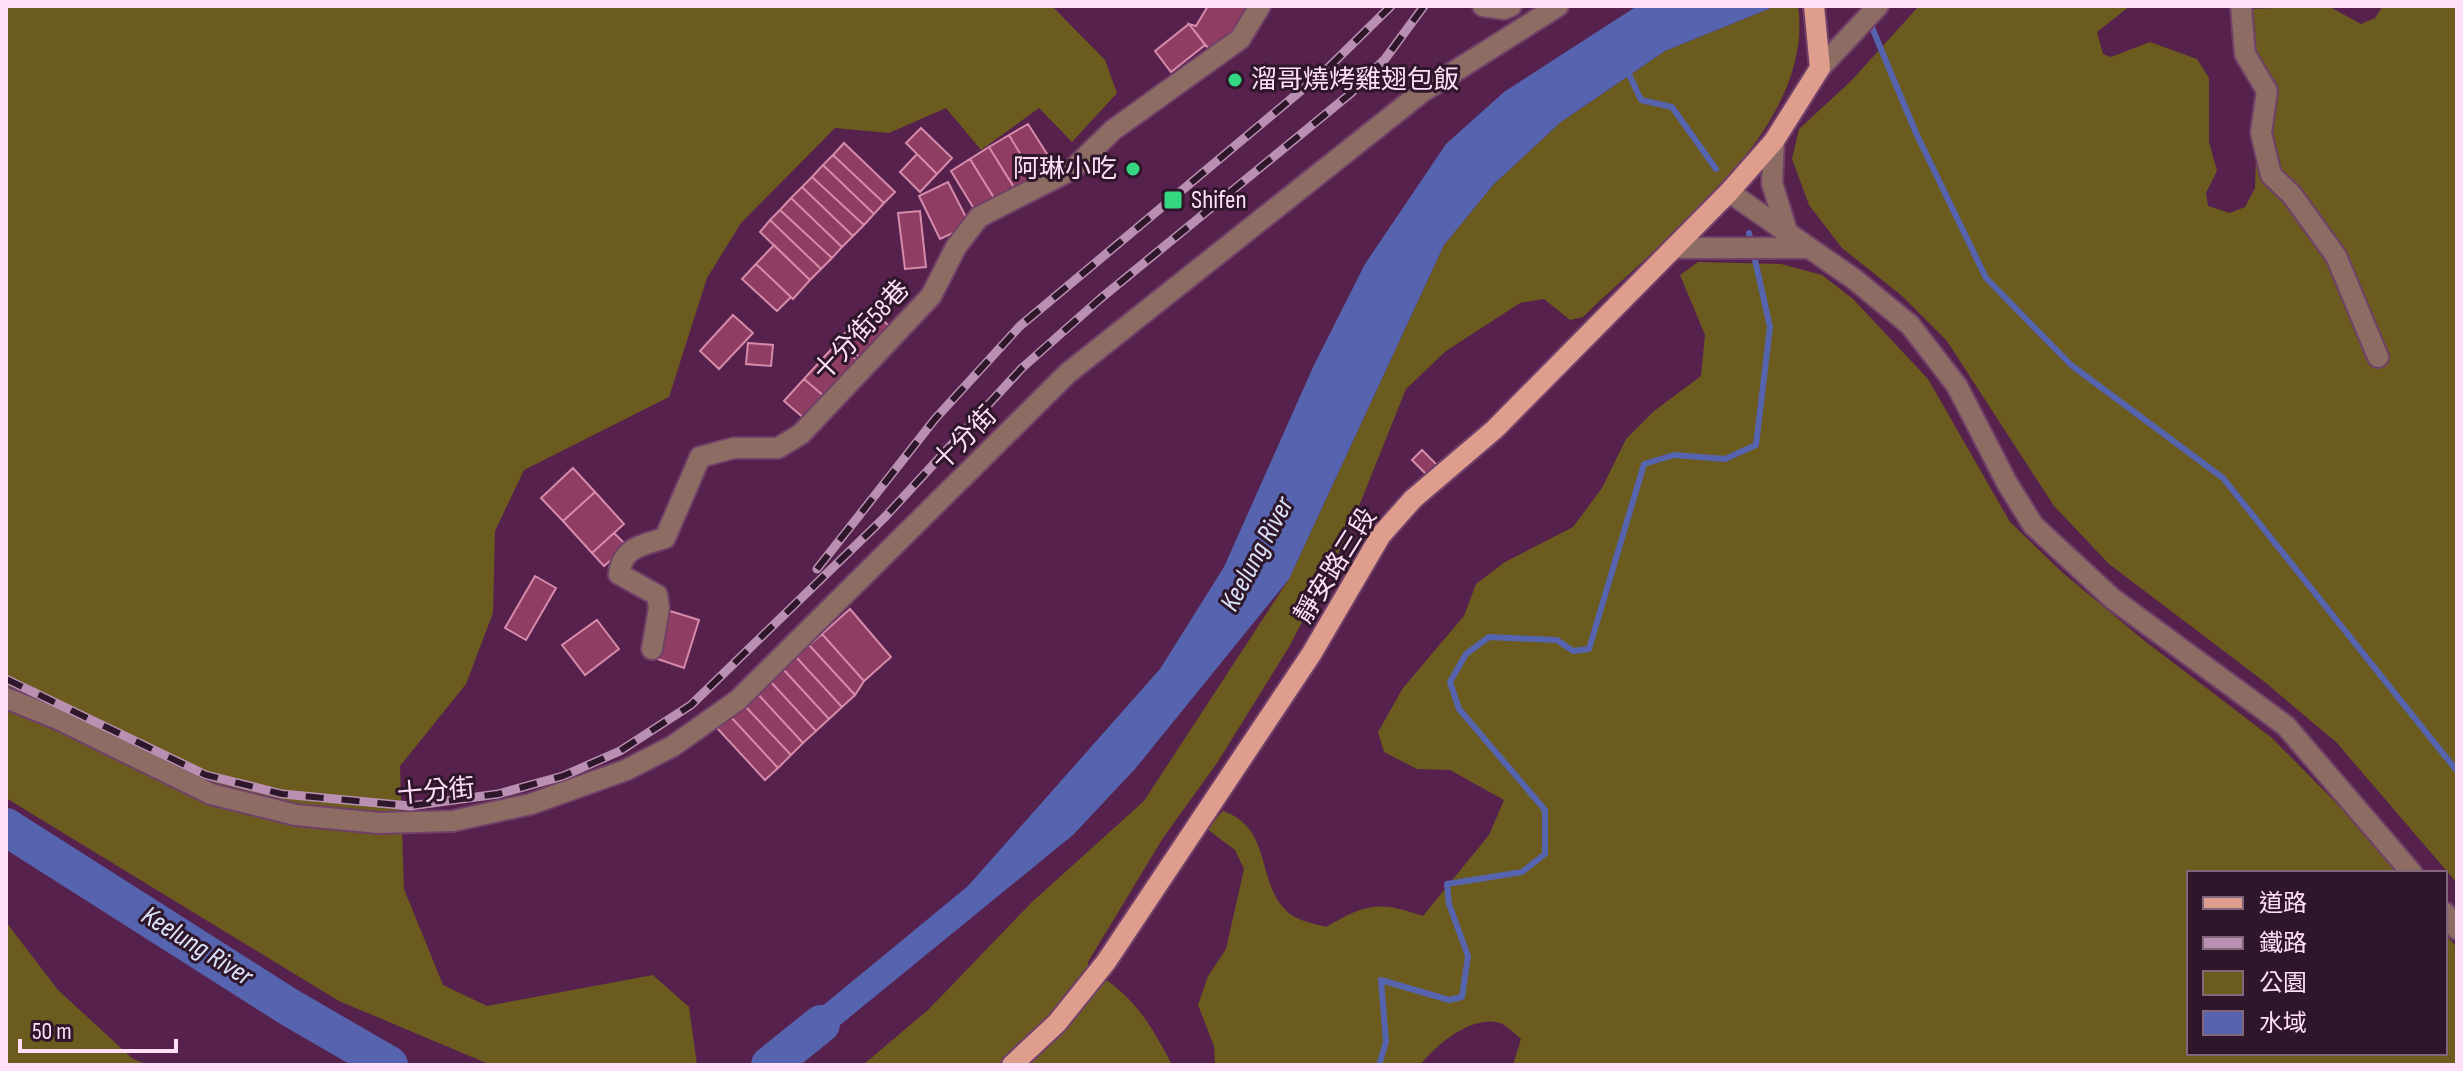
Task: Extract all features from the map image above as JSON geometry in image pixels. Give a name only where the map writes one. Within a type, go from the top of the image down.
[{"type":"main road","points":[[1814,6],[1820,68]]},
{"type":"main road","name":"靜安路三段","points":[[1012,1065],[1057,1023],[1106,962],[1312,653],[1381,535],[1413,499],[1495,429],[1729,192],[1774,141],[1820,68]]},
{"type":"street","name":"十分街58巷","points":[[652,649],[659,608],[657,595],[619,574],[621,559],[631,549],[665,538],[700,457],[734,448],[778,448],[801,434],[931,296],[956,247],[979,217],[1073,169],[1113,130],[1240,39],[1260,6]]},
{"type":"street","points":[[1483,6],[1504,9],[1511,6]]},
{"type":"street","name":"十分街","points":[[6,698],[58,719],[211,794],[296,815],[379,823],[453,821],[531,804],[626,770],[673,746],[738,700],[1068,373],[1422,92],[1558,6]]},
{"type":"street","points":[[1820,68],[1878,6]]},
{"type":"street","points":[[2241,6],[2245,54],[2267,91],[2261,133],[2271,175],[2292,195],[2336,256],[2378,357]]},
{"type":"street","points":[[1774,141],[1772,183],[1788,235]]},
{"type":"street","points":[[1729,192],[1854,279],[1910,325],[1957,386],[2007,483],[2033,525],[2113,599],[2286,726],[2410,871]]},
{"type":"street","points":[[1673,248],[1809,249]]},
{"type":"green space","points":[[6,6],[1052,6],[1105,60],[1117,93],[1072,142],[1039,108],[981,150],[946,108],[889,133],[835,128],[741,223],[707,278],[669,397],[524,470],[495,531],[493,613],[466,684],[400,766],[404,889],[443,985],[487,1006],[653,975],[689,1007],[697,1065],[491,1065],[339,1001],[6,798]]},
{"type":"green space","points":[[1776,6],[1798,6],[1797,52],[1783,96],[1758,138],[1726,179],[1690,217],[1583,317],[1570,320],[1544,299],[1520,303],[1446,351],[1406,389],[1347,536],[1289,647],[1217,763],[1163,838],[1088,962],[1088,969],[1116,988],[1138,1010],[1172,1065],[863,1065],[929,1009],[1032,902],[1144,801],[1289,579],[1444,245],[1494,184],[1561,122],[1665,51]]},
{"type":"green space","points":[[1919,6],[2130,6],[2097,32],[2103,54],[2111,57],[2150,42],[2197,59],[2209,78],[2209,142],[2217,171],[2206,193],[2208,206],[2230,213],[2245,207],[2255,188],[2257,130],[2266,84],[2249,51],[2248,9],[2328,6],[2361,24],[2375,18],[2383,6],[2457,6],[2457,883],[2337,743],[2266,683],[2109,564],[2054,506],[1947,341],[1901,295],[1842,248],[1809,205],[1792,159],[1799,129],[1851,81]]},
{"type":"green space","points":[[1698,262],[1781,264],[1822,275],[1853,299],[1928,379],[2010,522],[2063,573],[2146,642],[2272,738],[2366,833],[2395,871],[2187,871],[2187,1055],[2447,1055],[2447,936],[2457,948],[2457,1065],[1513,1065],[1521,1039],[1503,1024],[1489,1021],[1456,1033],[1420,1065],[1215,1065],[1214,1046],[1198,1005],[1208,976],[1226,949],[1244,869],[1235,850],[1207,829],[1223,811],[1239,819],[1258,844],[1279,902],[1298,919],[1326,927],[1352,913],[1373,907],[1395,908],[1423,916],[1489,835],[1504,800],[1450,770],[1417,769],[1384,752],[1378,732],[1403,688],[1464,616],[1476,584],[1505,562],[1573,527],[1602,488],[1626,439],[1654,411],[1701,376],[1705,335],[1680,275]]},
{"type":"green space","points":[[6,922],[58,990],[133,1059],[149,1065],[6,1065]]},
{"type":"water","points":[[1637,6],[1776,6],[1665,51],[1561,122],[1494,184],[1444,245],[1289,579],[1135,769],[1073,835],[791,1065],[783,1065],[775,1045],[968,886],[1160,669],[1224,567],[1314,365],[1365,264],[1446,144],[1504,92]]},
{"type":"building","points":[[1208,6],[1248,7],[1234,40],[1224,38],[1212,53],[1189,24],[1196,26]]},
{"type":"building","points":[[1189,24],[1205,45],[1171,72],[1155,51]]},
{"type":"building","points":[[1028,124],[1054,165],[1034,177],[1009,135]]},
{"type":"building","points":[[921,128],[952,158],[937,174],[906,143]]},
{"type":"building","points":[[1009,135],[1034,177],[1015,189],[989,147]]},
{"type":"building","points":[[844,143],[895,192],[884,203],[833,155]]},
{"type":"building","points":[[989,147],[1015,189],[996,201],[970,159]]},
{"type":"building","points":[[917,154],[937,174],[920,192],[900,172]]},
{"type":"building","points":[[833,155],[884,203],[874,214],[823,165]]},
{"type":"building","points":[[970,159],[996,201],[976,212],[951,171]]},
{"type":"building","points":[[823,165],[874,214],[864,225],[812,177]]},
{"type":"building","points":[[812,177],[864,225],[853,236],[802,187]]},
{"type":"building","points":[[948,182],[970,225],[940,239],[919,196]]},
{"type":"building","points":[[802,187],[853,236],[842,247],[791,198]]},
{"type":"building","points":[[791,198],[842,247],[832,258],[780,210]]},
{"type":"building","points":[[780,210],[832,258],[821,269],[770,220]]},
{"type":"building","points":[[920,211],[926,267],[905,269],[898,213]]},
{"type":"building","points":[[770,220],[821,269],[810,280],[760,232]]},
{"type":"building","points":[[774,245],[810,280],[793,299],[756,264]]},
{"type":"building","points":[[756,264],[791,297],[777,311],[742,279]]},
{"type":"building","points":[[870,308],[890,327],[860,358],[840,338]]},
{"type":"building","points":[[733,315],[753,333],[719,369],[700,351]]},
{"type":"building","points":[[748,343],[773,345],[771,366],[746,364]]},
{"type":"building","points":[[837,343],[858,361],[825,397],[804,379]]},
{"type":"building","points":[[804,379],[825,397],[805,419],[784,401]]},
{"type":"building","points":[[1422,450],[1440,468],[1430,478],[1412,460]]},
{"type":"building","points":[[573,468],[595,492],[563,521],[541,498]]},
{"type":"building","points":[[595,492],[624,524],[592,553],[563,521]]},
{"type":"building","points":[[614,533],[627,546],[604,566],[592,553]]},
{"type":"building","points":[[535,576],[556,588],[526,640],[505,628]]},
{"type":"building","points":[[850,609],[891,657],[864,681],[822,634]]},
{"type":"building","points":[[670,611],[699,620],[684,668],[655,658]]},
{"type":"building","points":[[597,620],[619,649],[585,675],[562,645]]},
{"type":"building","points":[[822,634],[864,681],[855,695],[809,645]]},
{"type":"building","points":[[809,645],[855,695],[842,707],[796,657]]},
{"type":"building","points":[[796,657],[842,707],[829,719],[783,669]]},
{"type":"building","points":[[783,669],[829,719],[816,731],[770,681]]},
{"type":"building","points":[[770,681],[816,731],[803,743],[756,692]]},
{"type":"building","points":[[756,692],[803,743],[791,755],[743,704]]},
{"type":"building","points":[[743,704],[791,755],[778,768],[730,716]]},
{"type":"building","points":[[730,716],[778,768],[765,780],[717,728]]},
{"type":"waterway","points":[[1863,6],[1916,133],[1986,278],[2071,365],[2223,478],[2457,771]]},
{"type":"waterway","points":[[1627,70],[1641,100],[1672,107],[1716,169]]},
{"type":"waterway","points":[[1379,1065],[1386,1042],[1381,980],[1449,1000],[1462,997],[1468,956],[1449,904],[1447,884],[1522,872],[1545,854],[1545,810],[1459,709],[1450,682],[1466,654],[1489,637],[1557,640],[1573,651],[1589,649],[1644,464],[1674,455],[1725,459],[1756,445],[1770,327],[1749,233]]},
{"type":"waterway","name":"Keelung River","points":[[6,827],[289,1007],[389,1065]]},
{"type":"waterway","name":"Keelung River","points":[[770,1065],[821,1024]]},
{"type":"railway","points":[[817,569],[935,419],[1020,326],[1328,68],[1391,6]]},
{"type":"railway","points":[[6,679],[206,775],[282,794],[410,806],[498,794],[563,776],[620,751],[691,705],[885,517],[1022,368],[1100,299],[1350,94],[1385,59],[1424,6]]},
{"type":"place","name":"溜哥燒烤雞翅包飯","points":[[1235,80]]},
{"type":"place","name":"阿琳小吃","points":[[1133,169]]},
{"type":"place","name":"Shifen","points":[[1173,200]]}]
